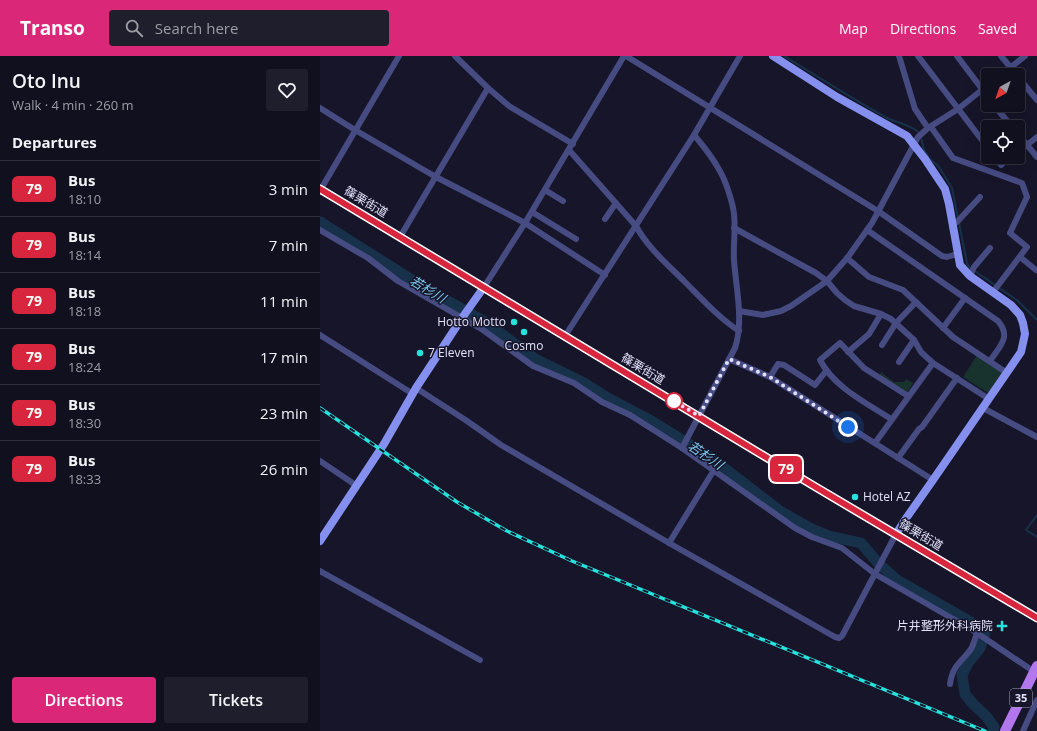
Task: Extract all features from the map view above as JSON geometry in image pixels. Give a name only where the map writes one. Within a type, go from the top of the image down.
[{"type":"main road","name":"35","points":[[1006,731],[1037,666]]},
{"type":"main road","name":"35","points":[[1013,731],[1037,681]]},
{"type":"street","points":[[321,189],[399,56]]},
{"type":"street","points":[[455,56],[509,106],[573,144]]},
{"type":"street","points":[[320,541],[384,444],[414,391],[484,287],[532,212],[625,56],[710,107],[878,212],[942,256],[947,258],[957,254]]},
{"type":"street","points":[[565,336],[694,135],[740,56]]},
{"type":"street","points":[[773,56],[837,97],[907,136],[918,138]]},
{"type":"street","points":[[899,56],[915,109],[953,158],[1022,182],[1027,197],[1010,233],[1026,247],[993,292]]},
{"type":"street","points":[[918,56],[981,139]]},
{"type":"street","points":[[957,56],[981,89]]},
{"type":"street","points":[[1001,56],[1010,68],[1025,56]]},
{"type":"street","points":[[1025,86],[1037,100]]},
{"type":"street","points":[[400,237],[488,88]]},
{"type":"street","points":[[739,311],[763,315],[781,312],[826,281],[847,258],[867,230],[918,138],[930,127],[958,109],[981,91]]},
{"type":"street","points":[[320,108],[436,177],[525,223],[605,275]]},
{"type":"street","points":[[1000,112],[1006,120]]},
{"type":"street","points":[[682,448],[735,348],[739,331],[739,311],[734,259],[734,214],[732,203],[726,185],[717,167],[694,135]]},
{"type":"street","points":[[1027,145],[1037,137]]},
{"type":"street","points":[[320,335],[467,421],[501,445],[669,543],[839,638],[842,636],[896,534],[1021,352],[1025,334],[1020,315],[1011,305],[970,276],[960,265],[945,189],[918,138]]},
{"type":"street","points":[[1025,143],[1037,157]]},
{"type":"street","points":[[569,150],[636,226],[643,238],[655,252],[723,320],[739,331]]},
{"type":"street","points":[[992,172],[1001,164]]},
{"type":"street","name":"篠栗街道","points":[[321,189],[1037,618]]},
{"type":"street","points":[[545,190],[563,201]]},
{"type":"street","points":[[952,224],[958,222],[980,197]]},
{"type":"street","points":[[605,219],[616,203]]},
{"type":"street","points":[[532,212],[576,239]]},
{"type":"street","points":[[734,228],[801,264],[826,281],[837,293],[854,306],[881,314],[896,323],[914,340],[921,352],[933,363],[989,399]]},
{"type":"street","points":[[320,230],[368,258],[398,281],[483,330],[533,366],[574,383],[602,402],[630,415],[682,448],[795,528],[812,537],[842,548],[875,574],[977,633],[1037,674]]},
{"type":"street","points":[[867,230],[998,321],[1004,330],[1005,336],[990,361]]},
{"type":"street","points":[[970,276],[974,267],[990,248]]},
{"type":"street","points":[[1020,257],[1036,270]]},
{"type":"street","points":[[847,258],[869,276],[903,290],[953,337],[1007,372]]},
{"type":"street","points":[[943,328],[964,298]]},
{"type":"street","points":[[882,345],[896,323],[916,302]]},
{"type":"street","points":[[848,352],[869,334],[881,314]]},
{"type":"street","points":[[899,362],[914,340]]},
{"type":"street","points":[[891,419],[837,383],[826,372],[820,360],[840,343],[864,368],[908,396]]},
{"type":"street","points":[[729,359],[770,377],[934,480]]},
{"type":"street","points":[[875,443],[933,363]]},
{"type":"street","points":[[770,377],[778,364],[784,365],[815,385],[826,372]]},
{"type":"street","points":[[898,458],[957,378]]},
{"type":"street","points":[[983,408],[1037,437]]},
{"type":"street","points":[[320,461],[357,486]]},
{"type":"street","points":[[669,543],[714,470]]},
{"type":"street","points":[[320,571],[480,660]]},
{"type":"street","points":[[950,684],[954,667],[971,648],[977,633]]},
{"type":"street","points":[[1024,731],[1037,700]]},
{"type":"green space","points":[[977,355],[1002,372],[988,393],[963,377]]},
{"type":"green space","points":[[881,372],[894,382],[904,382],[906,379],[913,383],[907,393],[879,376]]},
{"type":"waterway","points":[[784,56],[887,118],[913,128],[919,133]]},
{"type":"waterway","points":[[921,137],[924,150],[929,158],[939,167],[952,188],[958,218]]},
{"type":"waterway","name":"若杉川","points":[[320,222],[423,287],[487,323],[535,359],[584,383],[606,397],[648,419],[711,458],[780,511],[812,529],[829,536],[861,543],[878,563],[897,580],[983,629],[985,633],[980,648],[968,663],[962,675],[965,694],[986,716],[994,727],[993,731]]},
{"type":"waterway","points":[[959,223],[969,267],[1018,301],[1037,320]]},
{"type":"waterway","points":[[1037,515],[1026,530],[1037,537]]},
{"type":"railway","points":[[320,408],[457,502],[507,531],[572,561],[985,731]]},
{"type":"bus line","name":"79","points":[[320,189],[814,486],[1037,618]]},
{"type":"place","name":"Hotto Motto","points":[[514,322]]},
{"type":"place","name":"Cosmo","points":[[524,332]]},
{"type":"place","name":"7 Eleven","points":[[420,353]]},
{"type":"place","name":"Hotel AZ","points":[[855,497]]},
{"type":"place","name":"片井整形外科病院","points":[[1002,626]]},
{"type":"route","points":[[674,401],[672,400],[699,416],[729,359],[770,377],[848,427]]}]
